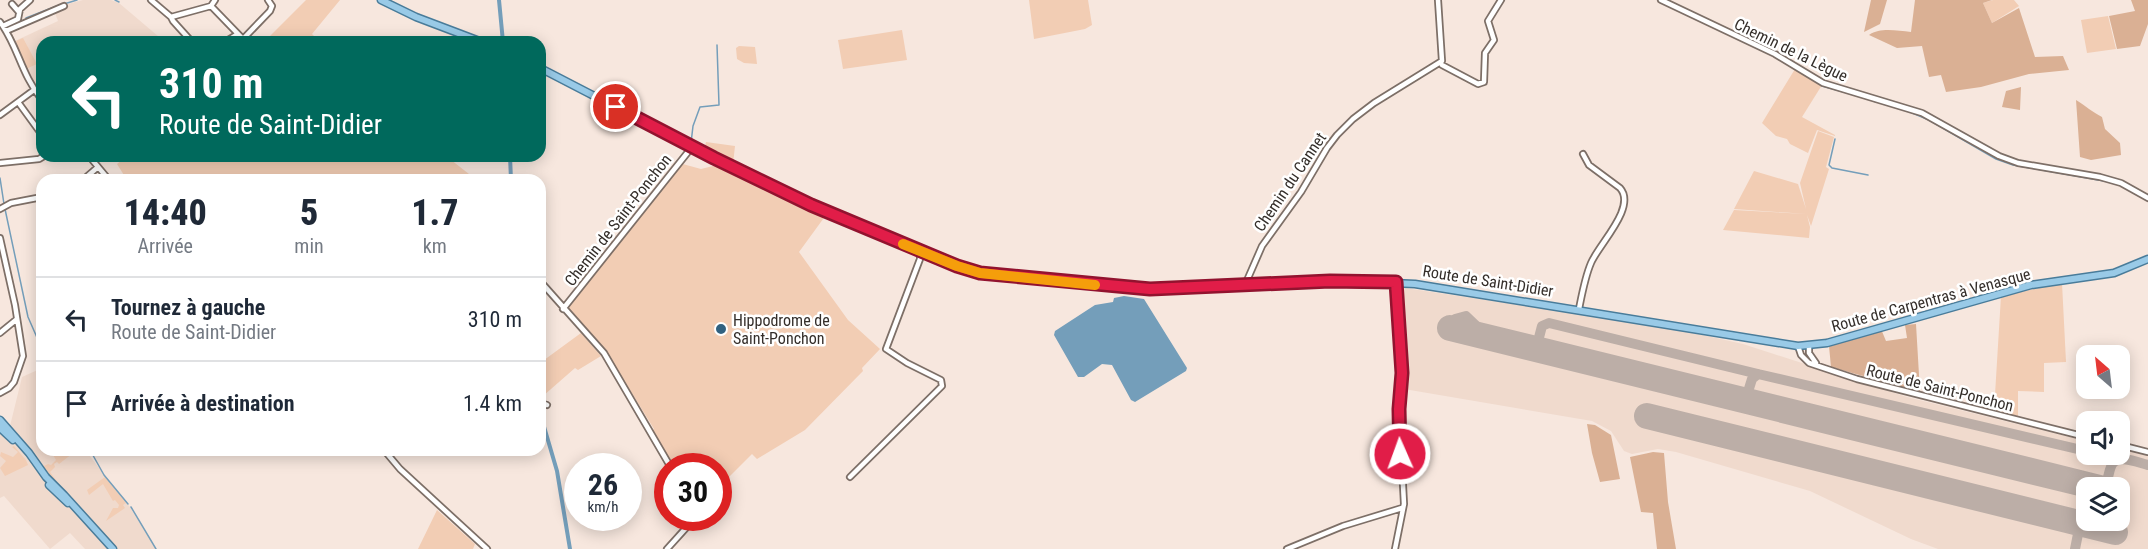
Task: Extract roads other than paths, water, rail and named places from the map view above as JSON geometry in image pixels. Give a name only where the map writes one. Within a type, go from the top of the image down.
[{"type":"main road","points":[[381,0],[466,36]]},
{"type":"main road","name":"Route de Saint-Didier","points":[[546,71],[692,147],[811,205],[968,270],[1010,277],[1150,289],[1338,281],[1408,283],[1798,346],[1827,343]]},
{"type":"main road","name":"Route de Carpentras à Venasque","points":[[1827,343],[2031,285],[2114,273],[2148,259]]},
{"type":"main road","points":[[0,420],[29,453],[46,477],[111,549]]},
{"type":"main road","points":[[0,428],[14,441],[53,489],[111,549]]},
{"type":"street","points":[[0,38],[4,28],[18,20],[19,12],[30,0]]},
{"type":"street","points":[[151,0],[171,17],[187,36]]},
{"type":"street","points":[[171,17],[211,6],[215,0]]},
{"type":"street","points":[[247,36],[270,11],[272,6],[268,0]]},
{"type":"street","name":"Chemin du Cannet","points":[[1245,285],[1262,246],[1301,192],[1337,135],[1374,103],[1442,61],[1438,0]]},
{"type":"street","points":[[1442,65],[1471,82],[1478,84],[1484,82],[1485,54],[1494,40],[1488,21],[1501,0]]},
{"type":"street","name":"Chemin de la Lègue","points":[[1661,0],[1775,54],[1823,83],[1922,113],[1999,156],[2018,163],[2100,177],[2121,183],[2148,198]]},
{"type":"street","points":[[12,4],[19,12]]},
{"type":"street","points":[[4,28],[64,6]]},
{"type":"street","points":[[211,6],[238,34],[235,36]]},
{"type":"street","points":[[4,28],[24,74],[36,92]]},
{"type":"street","points":[[0,115],[34,90]]},
{"type":"street","points":[[18,102],[36,127]]},
{"type":"street","name":"Chemin de Saint-Ponchon","points":[[546,288],[563,309],[692,147]]},
{"type":"street","points":[[1579,309],[1591,263],[1620,217],[1626,199],[1620,188],[1589,165],[1583,154]]},
{"type":"street","points":[[0,163],[36,159]]},
{"type":"street","points":[[94,162],[104,174]]},
{"type":"street","points":[[89,174],[98,167]]},
{"type":"street","points":[[0,210],[11,204],[36,198]]},
{"type":"street","points":[[0,242],[23,359],[12,386],[0,393]]},
{"type":"street","points":[[850,477],[942,386],[941,381],[886,349],[920,259],[920,251]]},
{"type":"street","points":[[0,278],[7,272]]},
{"type":"street","points":[[1394,282],[1402,373],[1399,409],[1404,504],[1395,549]]},
{"type":"street","points":[[1396,294],[1408,283]]},
{"type":"street","points":[[563,309],[604,353],[662,453]]},
{"type":"street","points":[[0,333],[17,320]]},
{"type":"street","points":[[1809,345],[1809,353],[1819,365]]},
{"type":"street","name":"Route de Saint-Ponchon","points":[[1798,346],[1805,360],[1857,379],[2076,434]]},
{"type":"street","points":[[2130,448],[2148,452]]},
{"type":"street","points":[[389,456],[400,469],[487,549]]},
{"type":"street","points":[[1287,549],[1353,522],[1402,508]]},
{"type":"street","points":[[667,549],[683,531]]},
{"type":"water","points":[[1124,296],[1144,299],[1187,368],[1186,371],[1135,402],[1131,400],[1112,365],[1102,364],[1084,377],[1078,377],[1054,335],[1055,331],[1095,305],[1113,302],[1114,298]]},
{"type":"waterway","points":[[64,4],[77,0]]},
{"type":"waterway","points":[[115,0],[119,2]]},
{"type":"waterway","points":[[499,0],[502,36]]},
{"type":"waterway","points":[[26,18],[62,4]]},
{"type":"waterway","points":[[691,143],[693,126],[700,107],[719,105],[717,45]]},
{"type":"waterway","points":[[1822,86],[1862,97]]},
{"type":"waterway","points":[[1867,98],[1876,102]]},
{"type":"waterway","points":[[1910,112],[1929,120],[1996,159],[2013,165],[2104,181]]},
{"type":"waterway","points":[[1835,139],[1829,165],[1832,168],[1868,175]]},
{"type":"waterway","points":[[510,162],[511,174]]},
{"type":"waterway","points":[[0,178],[4,204]]},
{"type":"waterway","points":[[5,209],[28,317],[36,335]]},
{"type":"waterway","points":[[546,433],[557,471],[570,549]]},
{"type":"waterway","points":[[93,456],[104,475],[128,504]]},
{"type":"waterway","points":[[131,507],[156,549]]},
{"type":"place","name":"Hippodrome de Saint-Ponchon","points":[[721,329]]}]
